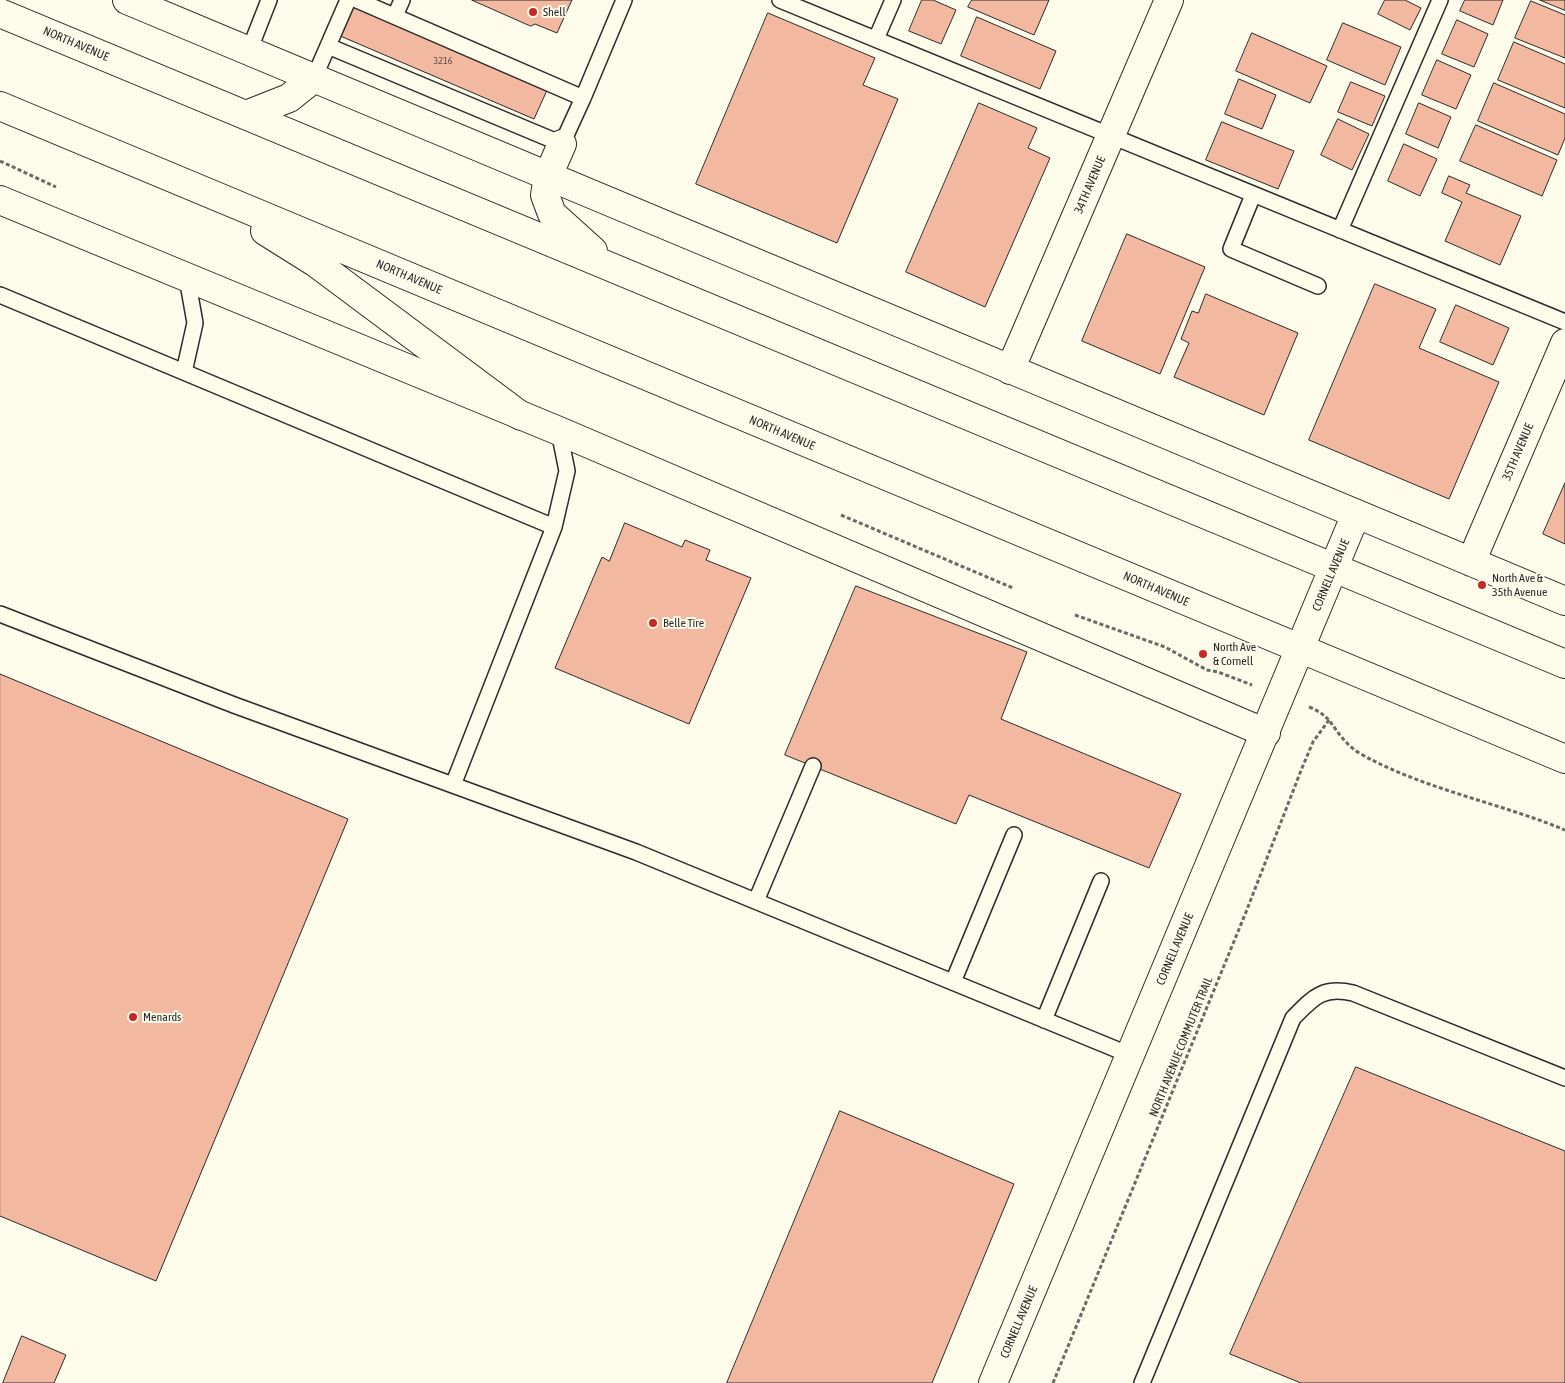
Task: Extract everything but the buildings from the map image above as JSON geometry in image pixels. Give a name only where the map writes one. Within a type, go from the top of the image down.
[{"type":"street","points":[[127,0],[1565,601]]},
{"type":"street","name":"34TH AVENUE","points":[[1010,370],[1170,0]]},
{"type":"street","name":"NORTH AVENUE","points":[[0,13],[1565,664]]},
{"type":"street","points":[[246,115],[289,98],[314,78]]},
{"type":"street","name":"NORTH AVENUE","points":[[0,106],[1565,760]]},
{"type":"street","points":[[562,144],[548,176],[545,195],[552,214],[607,264]]},
{"type":"street","points":[[196,188],[316,263],[521,416]]},
{"type":"street","points":[[0,200],[559,431],[1266,733]]},
{"type":"street","name":"35TH AVENUE","points":[[1471,562],[1565,343]]},
{"type":"street","name":"CORNELL AVENUE","points":[[993,1383],[1356,514]]},
{"type":"lane","points":[[249,51],[269,0]]},
{"type":"lane","points":[[314,78],[328,46],[356,0],[582,98]]},
{"type":"lane","points":[[395,16],[402,0]]},
{"type":"lane","points":[[328,46],[562,144],[624,0]]},
{"type":"lane","points":[[780,0],[1565,322]]},
{"type":"lane","points":[[876,40],[893,0]]},
{"type":"lane","points":[[1340,230],[1440,0]]},
{"type":"lane","points":[[1253,195],[1231,249],[1318,286]]},
{"type":"lane","points":[[184,372],[195,322],[187,278]]},
{"type":"lane","points":[[0,295],[554,527]]},
{"type":"lane","points":[[454,786],[554,527],[567,471],[559,431]]},
{"type":"lane","points":[[0,614],[226,702],[636,852],[1130,1055]]},
{"type":"lane","points":[[756,901],[813,766]]},
{"type":"lane","points":[[953,982],[1014,834]]},
{"type":"lane","points":[[1044,1020],[1101,881]]},
{"type":"lane","points":[[1142,1383],[1293,1018],[1314,997],[1337,989],[1353,992],[1565,1078]]},
{"type":"path","points":[[0,161],[59,188]]},
{"type":"path","points":[[1324,713],[1348,745],[1371,759],[1411,777],[1531,816],[1565,830]]},
{"type":"path","name":"NORTH AVENUE COMMUTER TRAIL","points":[[1053,1383],[1253,895],[1302,768],[1313,742],[1329,720]]},
{"type":"place","name":"Shell","points":[[533,12]]},
{"type":"place","name":"North Ave & 35th Avenue","points":[[1482,585]]},
{"type":"place","name":"Belle Tire","points":[[653,623]]},
{"type":"place","name":"North Ave & Cornell","points":[[1203,654]]},
{"type":"place","name":"Menards","points":[[133,1017]]}]
